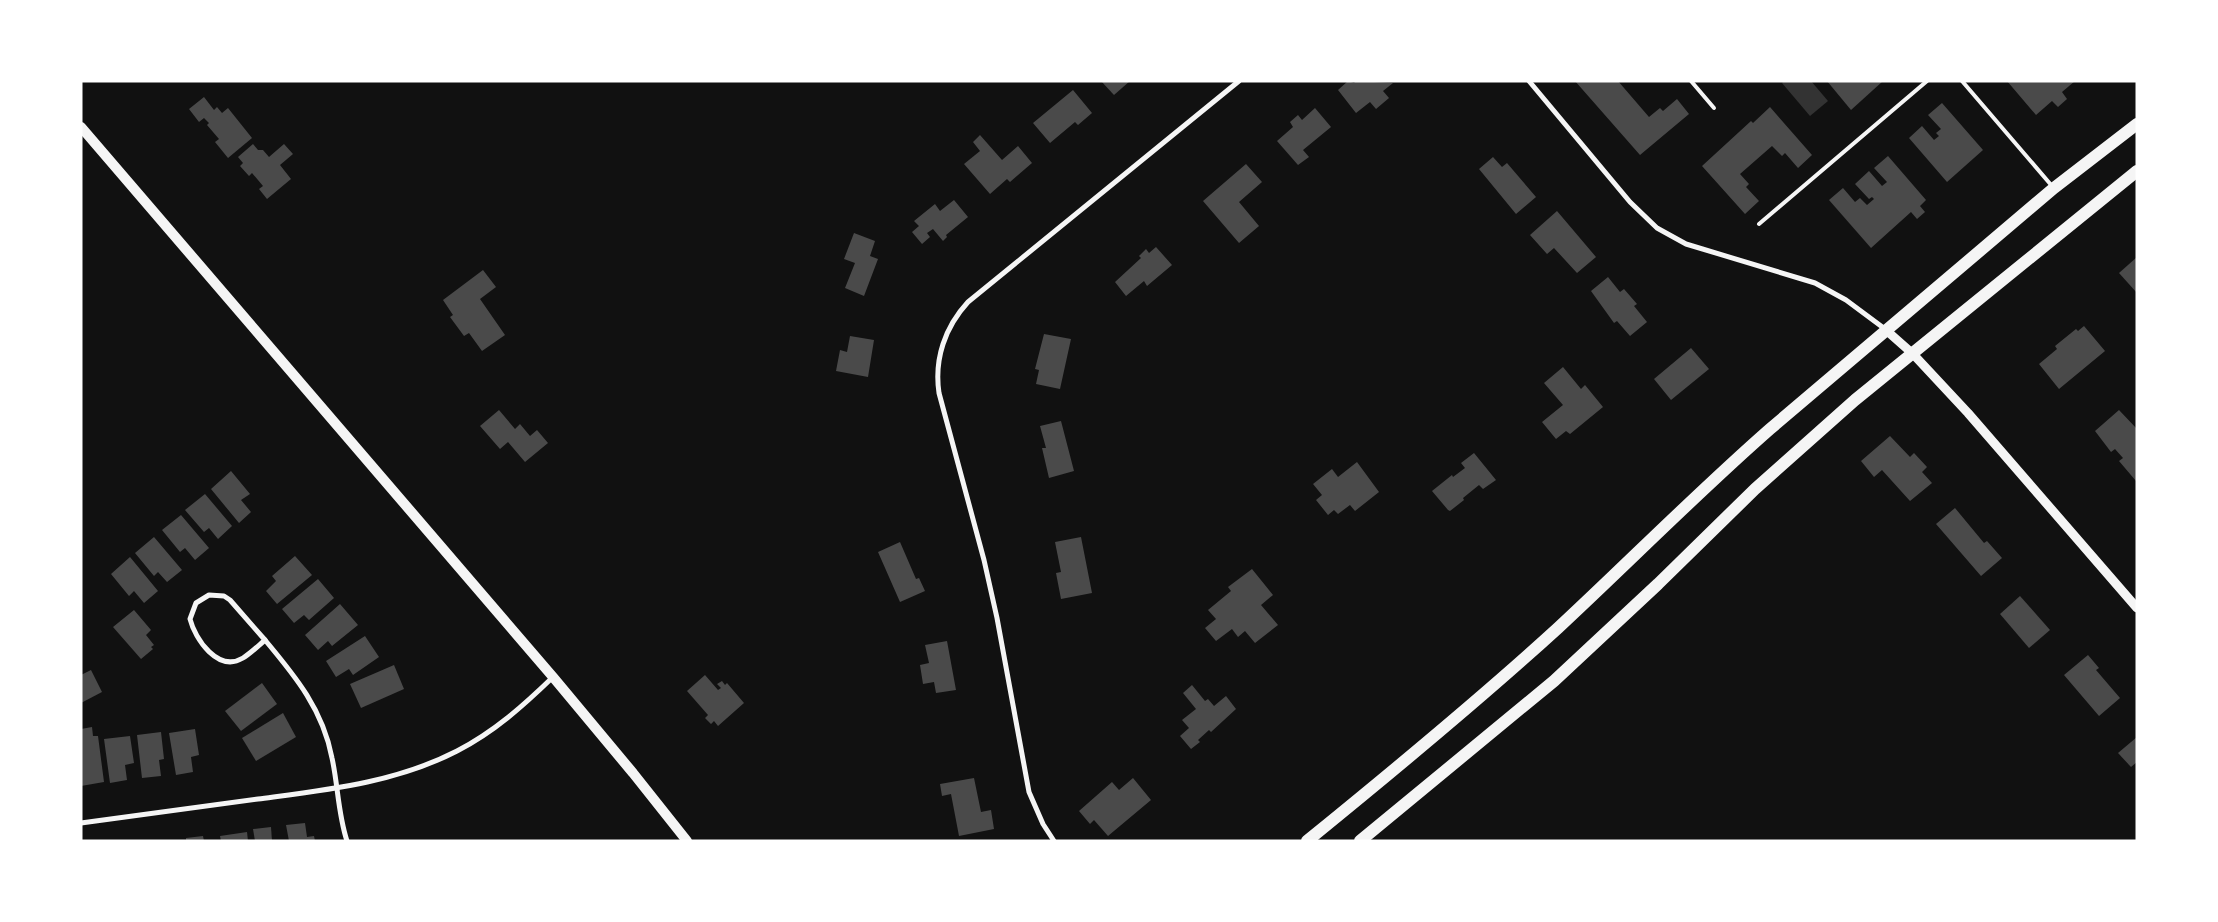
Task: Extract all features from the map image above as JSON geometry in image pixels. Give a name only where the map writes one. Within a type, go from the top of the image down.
[{"type":"main road","points":[[1307,841],[1523,660],[1630,561],[1726,468],[2054,188],[2137,124]]},
{"type":"main road","points":[[81,127],[554,677],[634,773],[687,841]]},
{"type":"main road","points":[[1360,841],[1554,681],[1658,584],[1754,489],[1855,400],[2137,171]]},
{"type":"street","points":[[1054,841],[1040,818],[1029,792],[995,608],[939,392],[938,365],[942,348],[948,331],[968,302],[1238,81]]},
{"type":"street","points":[[1529,81],[1630,202],[1657,228],[1686,244],[1815,283],[1841,296],[1887,331],[1913,354],[1968,413],[2137,608]]},
{"type":"street","points":[[265,640],[243,658],[228,662],[220,660],[211,654],[194,633],[190,615],[196,603],[205,596],[224,596],[233,603],[265,640],[297,678],[314,704],[327,735],[342,823],[347,841]]},
{"type":"street","points":[[81,823],[337,788],[397,775],[456,752],[493,730],[554,677]]},
{"type":"lane","points":[[1690,81],[1714,108]]},
{"type":"lane","points":[[1759,224],[1927,81]]},
{"type":"lane","points":[[1962,81],[2054,188]]},
{"type":"shaded area","points":[[1784,81],[1811,81],[1828,101],[1810,116],[1782,83]]},
{"type":"building","points":[[1101,81],[1130,81],[1114,95]]},
{"type":"building","points":[[1348,81],[1354,83],[1356,81],[1393,83],[1383,91],[1389,98],[1376,109],[1370,102],[1356,113],[1338,90]]},
{"type":"building","points":[[1575,81],[1618,81],[1649,117],[1660,108],[1663,111],[1677,99],[1689,114],[1640,155]]},
{"type":"building","points":[[1827,81],[1883,81],[1851,110]]},
{"type":"building","points":[[2007,81],[2075,81],[2062,92],[2067,99],[2058,107],[2052,101],[2036,115]]},
{"type":"building","points":[[1073,90],[1092,113],[1078,125],[1075,122],[1050,143],[1033,123]]},
{"type":"building","points":[[204,97],[214,110],[217,107],[222,113],[228,108],[252,138],[228,158],[215,142],[219,139],[207,125],[209,123],[204,118],[199,122],[189,109]]},
{"type":"building","points":[[1942,103],[1983,150],[1947,182],[1909,138],[1922,126],[1934,140],[1939,136],[1936,133],[1941,129],[1928,115]]},
{"type":"building","points":[[1770,107],[1812,155],[1798,168],[1785,153],[1782,156],[1772,146],[1740,174],[1749,184],[1746,187],[1759,201],[1745,214],[1702,166],[1751,121],[1753,123]]},
{"type":"building","points":[[1315,108],[1331,127],[1303,150],[1309,157],[1298,165],[1277,141],[1293,127],[1290,122],[1298,115],[1302,120]]},
{"type":"building","points":[[980,135],[1002,160],[1018,146],[1032,163],[1010,182],[1007,179],[990,194],[964,164],[980,151],[973,142]]},
{"type":"building","points":[[253,144],[258,150],[263,150],[269,157],[284,144],[293,154],[280,165],[291,179],[267,199],[259,189],[263,186],[252,173],[249,176],[240,166],[243,163],[238,157]]},
{"type":"building","points":[[1888,156],[1926,200],[1920,206],[1925,212],[1917,219],[1911,212],[1871,248],[1829,200],[1843,188],[1855,202],[1860,198],[1867,205],[1874,199],[1872,197],[1869,199],[1855,184],[1869,171],[1882,186],[1887,182],[1874,168]]},
{"type":"building","points":[[1493,157],[1502,167],[1507,163],[1536,197],[1516,214],[1479,169]]},
{"type":"building","points":[[1246,164],[1262,182],[1239,202],[1259,226],[1239,243],[1203,201]]},
{"type":"building","points":[[954,200],[968,217],[946,235],[947,237],[943,241],[933,229],[927,233],[930,237],[922,244],[912,232],[919,226],[914,221],[935,204],[940,211]]},
{"type":"building","points":[[1557,211],[1596,257],[1577,273],[1554,248],[1547,254],[1530,235]]},
{"type":"building","points":[[854,233],[875,241],[870,256],[878,259],[864,296],[845,288],[855,263],[844,259]]},
{"type":"building","points":[[1156,247],[1172,265],[1147,286],[1144,281],[1126,296],[1115,282],[1141,258],[1139,256],[1146,249],[1149,253]]},
{"type":"building","points":[[2137,257],[2137,293],[2119,273]]},
{"type":"building","points":[[483,270],[496,287],[480,299],[505,335],[482,351],[469,333],[464,336],[450,317],[453,315],[443,300]]},
{"type":"building","points":[[1608,277],[1620,292],[1624,289],[1637,304],[1634,306],[1647,322],[1630,336],[1617,321],[1614,323],[1591,291]]},
{"type":"building","points":[[2084,326],[2105,351],[2059,389],[2039,364],[2057,349],[2055,346],[2076,329],[2078,331]]},
{"type":"building","points":[[1044,334],[1071,339],[1060,389],[1036,384],[1039,370],[1035,369]]},
{"type":"building","points":[[850,336],[874,340],[868,377],[836,371],[840,350],[847,352]]},
{"type":"building","points":[[1691,348],[1709,369],[1671,400],[1654,379]]},
{"type":"building","points":[[1563,367],[1581,389],[1585,385],[1603,407],[1570,434],[1566,431],[1556,439],[1542,422],[1563,405],[1544,383]]},
{"type":"building","points":[[499,410],[515,429],[520,424],[530,436],[537,430],[548,443],[525,462],[508,442],[500,449],[480,426]]},
{"type":"building","points":[[2119,410],[2137,429],[2136,481],[2119,461],[2123,458],[2115,449],[2111,452],[2095,431]]},
{"type":"building","points":[[1061,421],[1074,471],[1049,478],[1042,448],[1046,448],[1040,426]]},
{"type":"building","points":[[1890,436],[1910,457],[1914,453],[1927,467],[1922,472],[1932,483],[1910,501],[1882,470],[1874,477],[1861,461]]},
{"type":"building","points":[[1474,453],[1496,480],[1483,489],[1479,485],[1450,511],[1432,491],[1452,475],[1453,477],[1465,468],[1461,463]]},
{"type":"building","points":[[1357,462],[1379,492],[1355,511],[1350,505],[1338,514],[1334,510],[1328,515],[1316,500],[1322,495],[1313,484],[1332,469],[1338,477]]},
{"type":"building","points":[[231,471],[250,494],[241,500],[251,512],[239,523],[211,489]]},
{"type":"building","points":[[205,494],[232,526],[218,539],[209,528],[204,532],[185,510]]},
{"type":"building","points":[[1955,508],[1984,543],[1987,541],[2002,558],[1981,576],[1936,524]]},
{"type":"building","points":[[181,515],[209,548],[195,560],[185,548],[180,552],[162,530]]},
{"type":"building","points":[[154,537],[182,570],[167,582],[158,572],[154,576],[135,553]]},
{"type":"building","points":[[1081,537],[1092,593],[1061,599],[1056,573],[1061,572],[1055,542]]},
{"type":"building","points":[[900,542],[916,579],[919,578],[925,591],[900,602],[878,552]]},
{"type":"building","points":[[295,556],[312,575],[277,604],[266,591],[276,581],[272,576]]},
{"type":"building","points":[[130,557],[158,591],[144,603],[134,591],[129,596],[111,574]]},
{"type":"building","points":[[1252,569],[1273,595],[1261,605],[1278,625],[1255,643],[1245,631],[1238,637],[1232,629],[1216,641],[1205,628],[1216,619],[1208,610],[1231,591],[1228,587]]},
{"type":"building","points":[[318,579],[334,598],[309,620],[304,615],[294,623],[282,609]]},
{"type":"building","points":[[2020,596],[2050,630],[2029,648],[2000,614]]},
{"type":"building","points":[[340,604],[358,625],[332,646],[328,641],[318,650],[305,635]]},
{"type":"building","points":[[134,610],[151,630],[146,635],[154,645],[151,647],[153,649],[141,659],[113,627]]},
{"type":"building","points":[[365,636],[379,657],[353,675],[349,669],[336,677],[326,661]]},
{"type":"building","points":[[947,641],[956,690],[936,693],[934,682],[923,684],[920,665],[929,663],[925,645]]},
{"type":"building","points":[[2088,655],[2099,668],[2096,670],[2120,698],[2099,716],[2064,675]]},
{"type":"building","points":[[394,665],[404,689],[361,708],[350,684]]},
{"type":"building","points":[[91,670],[102,692],[81,703],[81,675]]},
{"type":"building","points":[[705,675],[718,690],[721,688],[717,684],[722,681],[725,685],[727,683],[744,703],[718,726],[714,721],[711,724],[705,718],[708,715],[687,691]]},
{"type":"building","points":[[262,683],[277,704],[241,731],[225,711]]},
{"type":"building","points":[[1192,685],[1205,701],[1208,699],[1214,706],[1226,696],[1236,709],[1211,732],[1209,730],[1198,740],[1200,742],[1191,749],[1180,736],[1189,728],[1182,720],[1196,709],[1183,693]]},
{"type":"building","points":[[283,713],[296,737],[256,761],[242,738]]},
{"type":"building","points":[[92,727],[93,736],[98,736],[104,782],[81,786],[81,729]]},
{"type":"building","points":[[195,729],[199,755],[191,757],[193,772],[176,775],[169,733]]},
{"type":"building","points":[[161,732],[164,759],[159,760],[161,776],[142,778],[137,735]]},
{"type":"building","points":[[130,736],[134,763],[125,765],[127,780],[110,783],[104,739]]},
{"type":"building","points":[[2137,737],[2137,762],[2131,767],[2118,753]]},
{"type":"building","points":[[974,778],[981,812],[991,810],[994,829],[959,836],[951,794],[942,796],[940,784]]},
{"type":"building","points":[[1133,778],[1151,800],[1108,836],[1094,820],[1090,824],[1079,811],[1112,782],[1119,790]]},
{"type":"building","points":[[305,823],[307,837],[314,836],[315,841],[289,841],[286,825]]},
{"type":"building","points":[[271,827],[272,841],[255,841],[253,829]]},
{"type":"building","points":[[247,832],[248,841],[221,841],[220,836]]},
{"type":"building","points":[[203,836],[204,841],[186,841],[186,838]]}]
